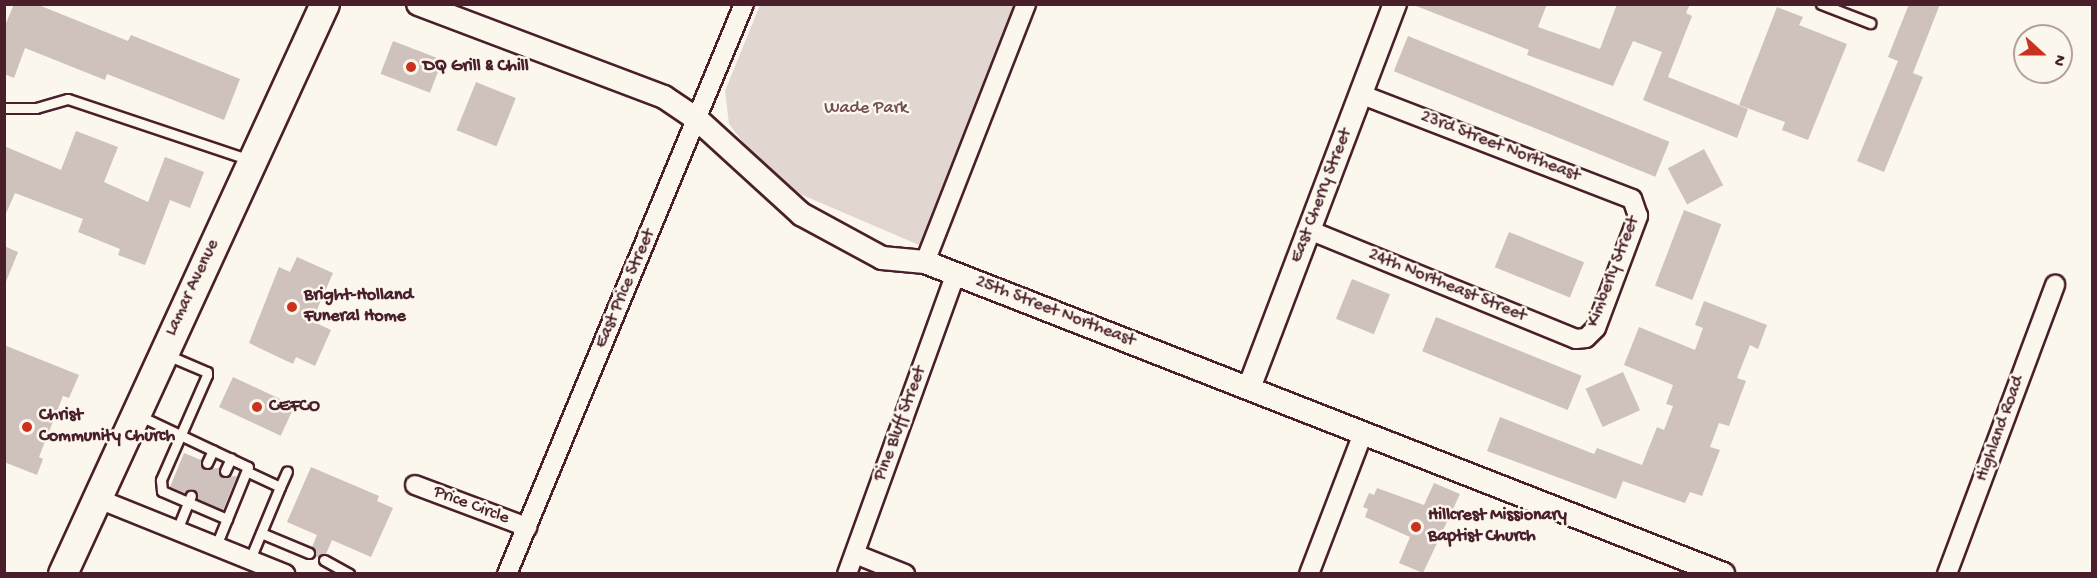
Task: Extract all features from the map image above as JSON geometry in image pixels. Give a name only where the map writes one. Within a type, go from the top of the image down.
[{"type":"main road","name":"Lamar Avenue","points":[[63,573],[325,4]]},
{"type":"street","name":"25th Street Northeast","points":[[418,4],[664,98],[697,118],[782,200],[811,221],[882,258],[925,262],[1723,573]]},
{"type":"street","name":"East Price Street","points":[[507,573],[744,4]]},
{"type":"street","points":[[925,262],[1026,4]]},
{"type":"street","name":"East Cherry Street","points":[[1249,388],[1395,4]]},
{"type":"street","name":"23rd Street Northeast","points":[[1360,94],[1609,188],[1637,204]]},
{"type":"street","name":"Kimberly Street","points":[[1586,338],[1596,328],[1638,216],[1637,204]]},
{"type":"street","name":"24th Northeast Street","points":[[1309,230],[1576,339],[1586,338]]},
{"type":"street","name":"Pine Bluff Street","points":[[847,573],[955,275]]},
{"type":"street","name":"Highland Road","points":[[1947,573],[2055,285]]},
{"type":"street","points":[[1309,573],[1363,433]]},
{"type":"street","name":"Price Circle","points":[[415,485],[527,527]]},
{"type":"street","points":[[96,498],[285,573]]},
{"type":"street","points":[[855,554],[904,573]]},
{"type":"lane","points":[[1821,4],[1870,23]]},
{"type":"lane","points":[[4,108],[36,108],[68,99],[252,161]]},
{"type":"lane","points":[[163,353],[207,372],[160,485],[162,491],[209,508],[227,519]]},
{"type":"lane","points":[[135,414],[245,464],[248,472],[280,487]]},
{"type":"lane","points":[[207,463],[213,450]]},
{"type":"lane","points":[[225,471],[231,458]]},
{"type":"lane","points":[[250,559],[287,471]]},
{"type":"lane","points":[[216,546],[248,472]]},
{"type":"lane","points":[[177,530],[190,500]]},
{"type":"lane","points":[[261,533],[309,553]]},
{"type":"lane","points":[[324,560],[349,573]]},
{"type":"green space","name":"Wade Park","points":[[760,5],[1019,5],[926,248],[800,194],[760,164],[729,124],[725,91]]},
{"type":"building","points":[[14,4],[36,4],[128,41],[131,35],[240,79],[224,120],[107,74],[105,80],[25,48],[14,78],[4,74],[4,28]]},
{"type":"building","points":[[1411,4],[1547,4],[1538,27],[1600,49],[1617,4],[1690,4],[1686,13],[1692,16],[1668,77],[1748,109],[1737,138],[1643,100],[1662,52],[1633,41],[1613,86],[1527,55],[1529,50]]},
{"type":"building","points":[[1909,4],[1940,4],[1913,73],[1923,77],[1884,172],[1857,161],[1898,61],[1888,57]]},
{"type":"building","points":[[1777,7],[1803,17],[1799,25],[1847,44],[1808,140],[1782,130],[1785,122],[1739,105]]},
{"type":"building","points":[[1408,36],[1669,142],[1655,177],[1394,71]]},
{"type":"building","name":"DQ Grill & Chill","points":[[393,41],[442,60],[430,93],[380,74]]},
{"type":"building","points":[[476,82],[516,98],[496,146],[457,130]]},
{"type":"building","points":[[76,131],[118,147],[104,182],[148,202],[165,157],[204,172],[190,208],[170,200],[145,265],[118,255],[120,249],[78,232],[83,219],[15,193],[4,218],[4,146],[61,170]]},
{"type":"building","points":[[1704,149],[1723,185],[1687,204],[1668,168]]},
{"type":"building","points":[[1684,210],[1721,224],[1692,300],[1655,286]]},
{"type":"building","points":[[1509,232],[1584,262],[1570,298],[1495,267]]},
{"type":"building","points":[[4,246],[18,252],[5,284],[4,284]]},
{"type":"building","name":"Bright-Holland Funeral Home","points":[[297,257],[333,273],[312,321],[331,330],[315,366],[296,357],[293,364],[249,343],[279,267],[290,272]]},
{"type":"building","points":[[1352,279],[1390,294],[1374,334],[1336,319]]},
{"type":"building","points":[[1704,301],[1767,325],[1758,349],[1750,345],[1737,378],[1746,381],[1729,426],[1719,423],[1710,447],[1720,450],[1702,496],[1690,492],[1685,503],[1623,481],[1616,499],[1487,451],[1500,417],[1594,454],[1597,448],[1642,465],[1657,427],[1664,430],[1673,406],[1666,404],[1673,385],[1624,365],[1639,327],[1695,350],[1703,328],[1695,325]]},
{"type":"building","points":[[1436,317],[1582,376],[1568,410],[1422,351]]},
{"type":"building","name":"Christ Community Church","points":[[4,345],[79,375],[69,398],[63,396],[39,457],[43,459],[37,475],[4,462]]},
{"type":"building","points":[[1623,372],[1640,410],[1603,427],[1586,389]]},
{"type":"building","name":"CEFCO","points":[[233,377],[295,406],[281,436],[219,407]]},
{"type":"building","points":[[184,453],[201,460],[205,469],[219,468],[223,477],[237,476],[223,510],[197,499],[194,490],[185,493],[170,487]]},
{"type":"building","points":[[311,467],[379,496],[377,501],[393,508],[371,557],[332,540],[326,554],[313,558],[316,552],[312,547],[317,535],[287,522]]},
{"type":"building","name":"Hillcrest Missionary Baptist Church","points":[[1434,483],[1460,494],[1423,573],[1399,563],[1410,537],[1365,517],[1368,509],[1363,507],[1369,493],[1374,495],[1377,488],[1424,505]]},
{"type":"place","name":"DQ Grill & Chill","points":[[411,67]]},
{"type":"place","name":"Bright-Holland Funeral Home","points":[[292,307]]},
{"type":"place","name":"CEFCO","points":[[257,407]]},
{"type":"place","name":"Christ Community Church","points":[[27,427]]},
{"type":"place","name":"Hillcrest Missionary Baptist Church","points":[[1416,527]]}]
